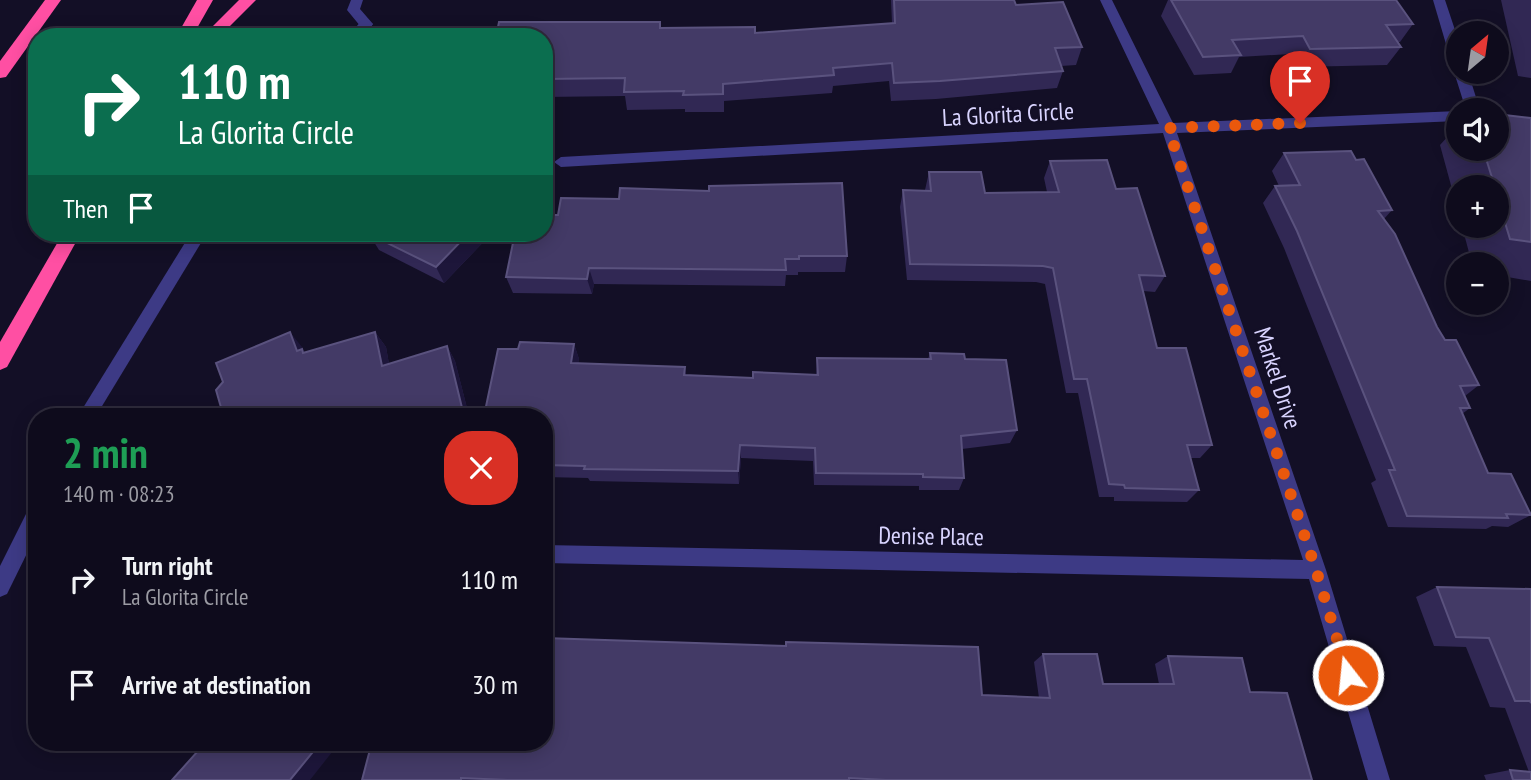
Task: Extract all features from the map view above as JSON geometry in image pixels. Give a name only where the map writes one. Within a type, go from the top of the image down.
[{"type":"highway","points":[[33,28],[53,0]]},
{"type":"highway","points":[[189,28],[205,0]]},
{"type":"highway","points":[[219,28],[248,0]]},
{"type":"highway","points":[[0,73],[28,34]]},
{"type":"highway","points":[[0,361],[67,242]]},
{"type":"street","points":[[357,0],[353,10],[366,24],[362,28]]},
{"type":"street","name":"Markel Drive","points":[[1106,0],[1168,128],[1316,570],[1379,780]]},
{"type":"street","points":[[1439,0],[1446,22]]},
{"type":"street","name":"La Glorita Circle","points":[[561,162],[1168,128],[1446,116]]},
{"type":"street","points":[[92,408],[193,242]]},
{"type":"street","points":[[0,587],[28,530]]},
{"type":"street","name":"Denise Place","points":[[553,554],[1316,570]]},
{"type":"building","points":[[894,0],[1014,0],[1016,5],[1063,2],[1082,47],[1055,48],[1063,71],[894,83],[892,63],[833,68],[834,75],[723,84],[723,94],[683,95],[684,91],[624,92],[625,78],[553,79],[553,28],[498,28],[499,22],[660,22],[660,28],[755,27],[755,33],[895,23]]},
{"type":"building","points":[[1171,0],[1396,0],[1413,24],[1386,25],[1401,47],[1310,49],[1303,36],[1232,40],[1241,55],[1203,57]]},
{"type":"building","points":[[1509,115],[1531,118],[1531,242],[1510,239],[1509,175],[1491,175],[1487,161],[1509,161]]},
{"type":"building","points":[[1351,151],[1356,160],[1364,159],[1392,210],[1378,211],[1395,234],[1437,327],[1445,340],[1456,340],[1479,385],[1460,386],[1470,408],[1460,408],[1488,473],[1511,474],[1531,515],[1506,514],[1508,518],[1407,516],[1389,470],[1395,470],[1297,231],[1275,186],[1300,185],[1284,153]]},
{"type":"building","points":[[1107,160],[1116,189],[1137,188],[1165,276],[1139,275],[1157,348],[1186,348],[1212,445],[1187,445],[1199,490],[1125,488],[1124,485],[1109,484],[1087,379],[1074,379],[1053,268],[910,264],[903,190],[931,191],[929,172],[981,172],[985,193],[1059,192],[1050,161]]},
{"type":"building","points":[[842,183],[847,256],[799,256],[799,259],[785,259],[786,270],[589,268],[587,279],[506,277],[513,242],[553,242],[553,215],[558,215],[561,198],[619,199],[620,188],[709,191],[709,186]]},
{"type":"building","points":[[385,242],[460,242],[436,267]]},
{"type":"building","points":[[290,332],[297,351],[302,349],[303,353],[375,332],[382,366],[447,346],[462,408],[221,408],[216,390],[223,382],[216,363]]},
{"type":"building","points":[[520,342],[574,344],[571,363],[685,367],[684,375],[753,378],[753,372],[818,375],[817,358],[931,359],[930,353],[964,354],[965,359],[1006,360],[1017,430],[961,436],[964,478],[923,477],[923,474],[816,473],[815,448],[740,445],[738,471],[584,469],[585,466],[553,465],[553,408],[486,408],[498,349],[518,349]]},
{"type":"building","points":[[1437,587],[1531,589],[1531,703],[1515,701],[1489,638],[1456,637]]},
{"type":"building","points":[[553,638],[786,646],[786,642],[978,647],[982,695],[1050,698],[1043,654],[1097,654],[1103,684],[1174,684],[1168,656],[1242,658],[1250,692],[1287,693],[1312,780],[461,778],[362,780],[370,751],[553,751]]},
{"type":"building","points":[[198,751],[314,751],[290,780],[172,780]]},
{"type":"building","points":[[1510,770],[1531,772],[1531,780],[1513,780]]},
{"type":"route","points":[[1300,123],[1168,128],[1316,570],[1348,675]]}]
